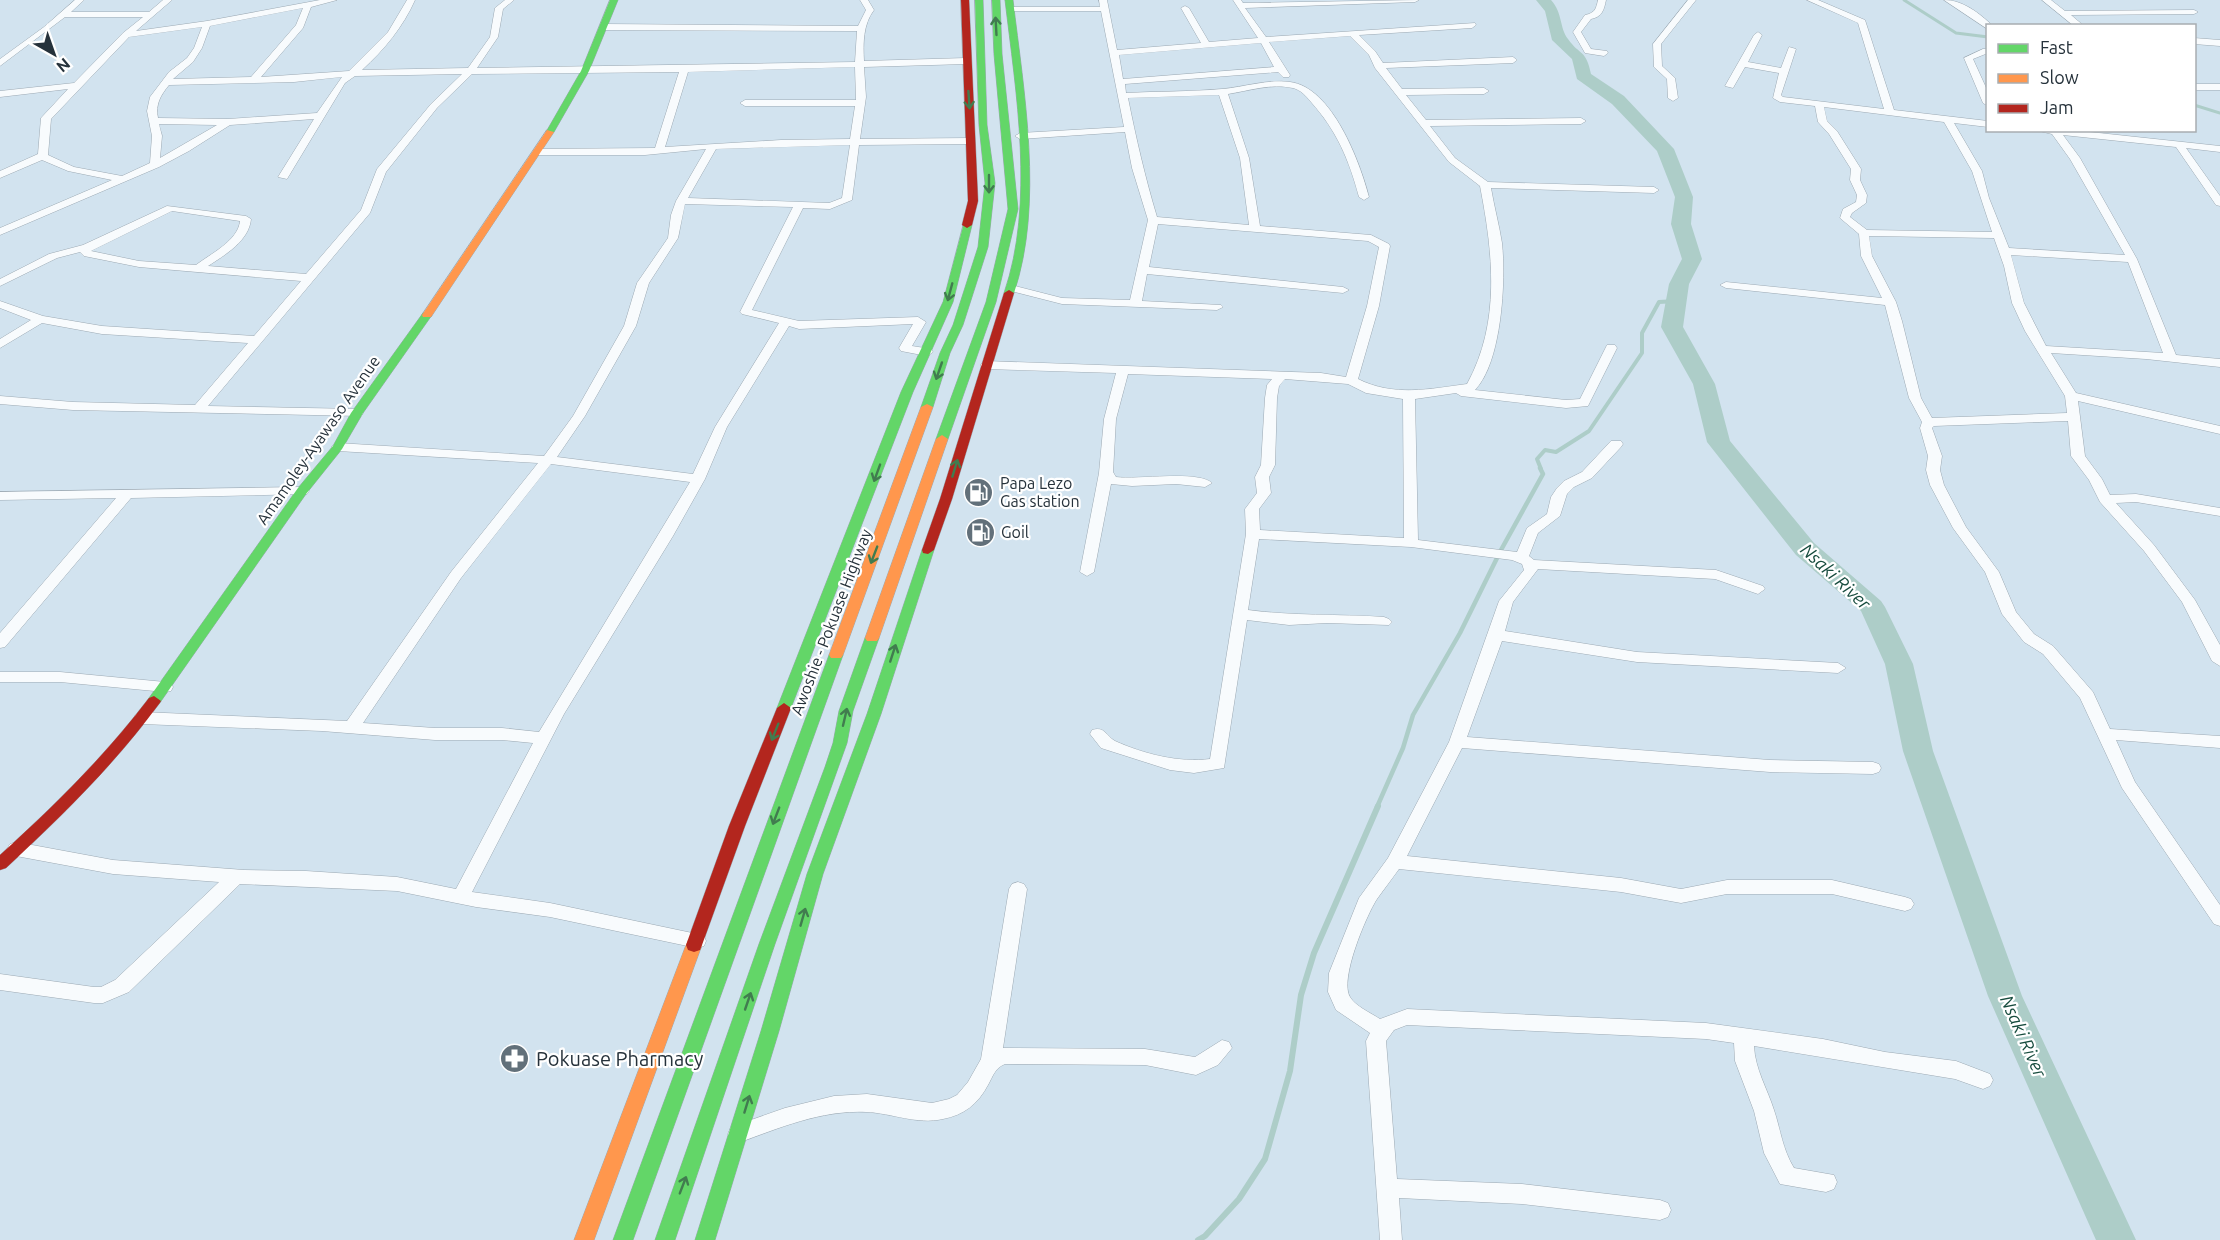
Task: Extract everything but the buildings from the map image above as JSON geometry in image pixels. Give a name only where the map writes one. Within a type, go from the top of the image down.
[{"type":"street","points":[[0,63],[80,0]]},
{"type":"street","points":[[43,156],[46,141],[46,118],[126,35],[168,0]]},
{"type":"street","points":[[126,35],[207,24],[333,0]]},
{"type":"street","points":[[283,177],[342,81],[357,72],[397,25],[411,0]]},
{"type":"street","points":[[199,408],[366,211],[381,171],[434,106],[471,70],[494,36],[499,8],[510,0]]},
{"type":"street","name":"Amamoley-Ayawaso Avenue","points":[[0,864],[74,797],[142,718],[302,491],[338,447],[357,413],[560,117],[585,71],[614,0]]},
{"type":"street","points":[[681,201],[830,206],[847,200],[860,104],[861,30],[865,16],[870,10],[864,0]]},
{"type":"street","points":[[584,1240],[697,941],[737,826],[907,392],[948,302],[973,201],[966,61],[968,17],[965,0]]},
{"type":"street","name":"Awoshie - Pokuase Highway","points":[[623,1240],[797,759],[904,474],[945,353],[958,325],[983,247],[990,183],[983,125],[979,0]]},
{"type":"street","points":[[664,1240],[767,944],[832,767],[840,743],[846,711],[991,302],[1013,209],[1004,97],[998,54],[996,0]]},
{"type":"street","points":[[1238,3],[1415,0]]},
{"type":"street","points":[[1602,0],[1600,10],[1594,16],[1588,17],[1577,32],[1588,51],[1604,52]]},
{"type":"street","points":[[1673,98],[1671,78],[1658,67],[1658,44],[1692,0]]},
{"type":"street","points":[[1812,0],[1862,22],[1890,112]]},
{"type":"street","points":[[1948,0],[1969,11],[1986,24]]},
{"type":"street","points":[[2046,0],[2077,24]]},
{"type":"street","points":[[1238,3],[1264,40],[1280,69],[1295,86],[1306,91],[1327,112],[1345,137],[1353,155],[1364,197]]},
{"type":"street","points":[[254,80],[300,26],[308,5]]},
{"type":"street","points":[[705,1240],[815,874],[874,714],[946,499],[1022,246],[1024,206],[1018,84],[1009,5],[1105,5],[1137,168],[1153,220],[1135,304]]},
{"type":"street","points":[[1185,8],[1208,46]]},
{"type":"street","points":[[2063,13],[2194,12]]},
{"type":"street","points":[[63,15],[150,14]]},
{"type":"street","points":[[155,165],[157,136],[152,111],[155,97],[165,82],[190,60],[198,48],[207,24]]},
{"type":"street","points":[[1115,53],[1472,25]]},
{"type":"street","points":[[603,27],[776,27],[797,30],[861,30]]},
{"type":"street","points":[[1352,33],[1372,53],[1378,66],[1401,92],[1452,160],[1485,185],[1654,190]]},
{"type":"street","points":[[1730,86],[1758,35]]},
{"type":"street","points":[[2196,41],[2220,43]]},
{"type":"street","points":[[1792,49],[1776,96],[1785,101],[1986,124]]},
{"type":"street","points":[[1986,51],[1968,58],[1986,98]]},
{"type":"street","points":[[1378,66],[1513,60]]},
{"type":"street","points":[[165,82],[294,79],[357,72],[585,71],[966,61]]},
{"type":"street","points":[[1743,64],[1785,71]]},
{"type":"street","points":[[659,150],[684,69]]},
{"type":"street","points":[[1119,82],[1280,69]]},
{"type":"street","points":[[1004,97],[1018,84]]},
{"type":"street","points":[[0,94],[75,86]]},
{"type":"street","points":[[1122,96],[1295,86]]},
{"type":"street","points":[[2196,87],[2220,87]]},
{"type":"street","points":[[1401,92],[1484,91]]},
{"type":"street","points":[[1222,92],[1236,126],[1245,162],[1255,227]]},
{"type":"street","points":[[745,103],[860,104]]},
{"type":"street","points":[[1819,105],[1823,122],[1832,128],[1849,163],[1856,169],[1855,186],[1862,195],[1861,203],[1847,211],[1845,218],[1864,233],[2000,235]]},
{"type":"street","points":[[155,121],[228,122],[320,116]]},
{"type":"street","points":[[1948,120],[1977,171],[1984,198],[2005,251],[2018,303],[2042,349],[2071,396],[2078,456],[2095,479],[2105,499],[2149,548],[2188,600],[2216,641],[2220,661]]},
{"type":"street","points":[[1425,123],[1581,121]]},
{"type":"street","points":[[0,232],[155,165],[186,149],[228,122]]},
{"type":"street","points":[[1020,136],[1131,129]]},
{"type":"street","points":[[2050,132],[2108,134],[2220,149]]},
{"type":"street","points":[[2056,133],[2075,158],[2132,259],[2171,358]]},
{"type":"street","points":[[537,152],[599,153],[854,141],[970,141]]},
{"type":"street","points":[[2179,145],[2220,203]]},
{"type":"street","points":[[351,728],[456,575],[579,416],[630,326],[643,283],[672,238],[681,201],[713,146]]},
{"type":"street","points":[[0,175],[43,156]]},
{"type":"street","points":[[43,156],[52,163],[123,179]]},
{"type":"street","points":[[986,365],[1123,369],[1350,381],[1370,390],[1409,396],[1472,387],[1482,367],[1492,334],[1497,252],[1485,185]]},
{"type":"street","points":[[799,205],[779,240],[769,266],[752,292],[746,312],[799,325],[918,320],[920,322],[905,348],[927,352]]},
{"type":"street","points":[[0,283],[53,256],[87,247],[171,208],[246,219],[247,225],[242,234],[198,269]]},
{"type":"street","points":[[1153,220],[1371,238],[1385,246],[1373,306],[1350,381]]},
{"type":"street","points":[[1864,233],[1861,246],[1890,302],[1914,400],[1919,411],[1929,422],[2073,417]]},
{"type":"street","points":[[87,247],[85,251],[88,254],[139,264],[309,278]]},
{"type":"street","points":[[2005,251],[2132,259]]},
{"type":"street","points":[[1144,270],[1343,290]]},
{"type":"street","points":[[1726,285],[1890,302]]},
{"type":"street","points":[[1011,288],[1062,301],[1217,308]]},
{"type":"street","points":[[0,304],[40,319],[102,330],[257,340]]},
{"type":"street","points":[[0,344],[40,319]]},
{"type":"street","points":[[461,897],[544,738],[594,650],[666,536],[698,479],[722,427],[786,321]]},
{"type":"street","points":[[958,325],[980,331]]},
{"type":"street","points":[[1452,391],[1566,404],[1584,403],[1611,348]]},
{"type":"street","points":[[2042,349],[2220,363]]},
{"type":"street","points":[[1087,572],[1107,473],[1110,418],[1123,369]]},
{"type":"street","points":[[1098,734],[1107,744],[1170,764],[1194,767],[1218,764],[1253,534],[1252,509],[1264,493],[1262,477],[1268,465],[1273,385],[1281,376]]},
{"type":"street","points":[[1409,396],[1410,543]]},
{"type":"street","points":[[2071,396],[2220,430]]},
{"type":"street","points":[[2,403],[357,413]]},
{"type":"street","points":[[1929,422],[1926,428],[1935,456],[1934,470],[1938,485],[1960,528],[1992,572],[2009,614],[2029,638],[2048,650],[2087,696],[2128,783],[2220,919]]},
{"type":"street","points":[[1380,1029],[1343,1004],[1338,992],[1338,973],[1350,939],[1368,898],[1395,862],[1457,742],[1506,601],[1531,570],[1525,561],[1532,531],[1553,516],[1562,491],[1569,484],[1587,475],[1616,444]]},
{"type":"street","points":[[338,447],[480,453],[643,470],[698,479]]},
{"type":"street","points":[[1107,473],[1112,480],[1120,482],[1205,483]]},
{"type":"street","points":[[0,496],[302,491]]},
{"type":"street","points":[[0,643],[127,494]]},
{"type":"street","points":[[2105,499],[2136,498],[2220,512]]},
{"type":"street","points":[[1253,534],[1410,543],[1525,561],[1716,576],[1758,590]]},
{"type":"street","points":[[1240,614],[1289,620],[1327,618],[1384,622]]},
{"type":"street","points":[[1496,635],[1637,657],[1838,668]]},
{"type":"street","points":[[0,678],[60,677],[165,687]]},
{"type":"street","points":[[142,718],[435,734],[502,734],[544,738]]},
{"type":"street","points":[[2105,734],[2220,742]]},
{"type":"street","points":[[1457,742],[1770,766],[1873,768]]},
{"type":"street","points":[[797,759],[832,767]]},
{"type":"street","points":[[16,849],[113,867],[397,884],[461,897],[550,910],[697,941]]},
{"type":"street","points":[[1395,862],[1622,885],[1682,896],[1727,887],[1832,887],[1905,904]]},
{"type":"street","points":[[0,982],[94,995],[112,991],[122,986],[237,876]]},
{"type":"street","points":[[738,1134],[778,1119],[834,1104],[867,1103],[912,1112],[928,1112],[953,1107],[965,1100],[976,1089],[991,1062],[1018,890]]},
{"type":"street","points":[[1392,1240],[1386,1188],[1376,1041],[1380,1029],[1386,1023],[1407,1017],[1706,1031],[1822,1047],[1885,1060],[1956,1070],[1983,1080]]},
{"type":"street","points":[[1744,1036],[1745,1061],[1764,1111],[1774,1154],[1788,1177],[1826,1182]]},
{"type":"street","points":[[991,1062],[1004,1056],[1021,1055],[1145,1057],[1196,1066],[1211,1059],[1222,1048]]},
{"type":"street","points":[[1386,1188],[1522,1194],[1660,1210]]},
{"type":"waterway","name":"Nsaki River","points":[[1543,0],[1552,10],[1560,40],[1580,58],[1583,76],[1618,100],[1665,149],[1684,197],[1681,224],[1692,259],[1679,284],[1672,327],[1704,384],[1719,442],[1805,549],[1872,607],[1899,664],[1918,751],[2005,996],[2116,1240]]},
{"type":"waterway","points":[[1904,0],[1956,33],[1986,37]]},
{"type":"waterway","points":[[2196,106],[2220,113]]},
{"type":"waterway","points":[[1541,469],[1537,459],[1545,450],[1556,452],[1589,431],[1642,353],[1642,333],[1659,302],[1676,301]]},
{"type":"waterway","points":[[1501,550],[1543,474],[1540,468]]},
{"type":"waterway","points":[[1377,807],[1403,748],[1413,715],[1460,633],[1498,556]]},
{"type":"waterway","points":[[1198,1240],[1205,1236],[1239,1199],[1265,1159],[1290,1071],[1301,995],[1314,953],[1378,806]]},
{"type":"traffic: fast","points":[[550,132],[585,71],[614,0]]},
{"type":"traffic: fast","points":[[927,407],[945,353],[958,325],[983,247],[990,183],[983,125],[979,0]]},
{"type":"traffic: fast","points":[[942,439],[991,302],[1013,209],[998,54],[996,0]]},
{"type":"traffic: fast","points":[[1009,0],[1016,61],[1024,183],[1021,250],[1009,293]]},
{"type":"traffic: fast","points":[[784,708],[907,392],[948,302],[967,225]]},
{"type":"traffic: fast","points":[[154,701],[302,491],[338,447],[357,413],[427,315]]},
{"type":"traffic: fast","points":[[705,1240],[770,1031],[815,874],[874,714],[928,550]]},
{"type":"traffic: fast","points":[[665,1240],[767,944],[832,767],[840,743],[846,711],[872,638]]},
{"type":"traffic: fast","points":[[623,1240],[836,655]]},
{"type":"traffic: slow","points":[[427,315],[550,132]]},
{"type":"traffic: slow","points":[[836,655],[927,407]]},
{"type":"traffic: slow","points":[[872,638],[942,439]]},
{"type":"traffic: slow","points":[[584,1240],[694,945]]},
{"type":"traffic: jam","points":[[965,0],[973,201],[967,225]]},
{"type":"traffic: jam","points":[[928,550],[946,499],[1009,293]]},
{"type":"traffic: jam","points":[[0,864],[101,766],[154,701]]},
{"type":"traffic: jam","points":[[694,945],[737,826],[784,708]]},
{"type":"place","name":"Papa Lezo Gas station","points":[[979,492]]},
{"type":"place","name":"Goil","points":[[980,532]]},
{"type":"place","name":"Pokuase Pharmacy","points":[[515,1058]]}]
